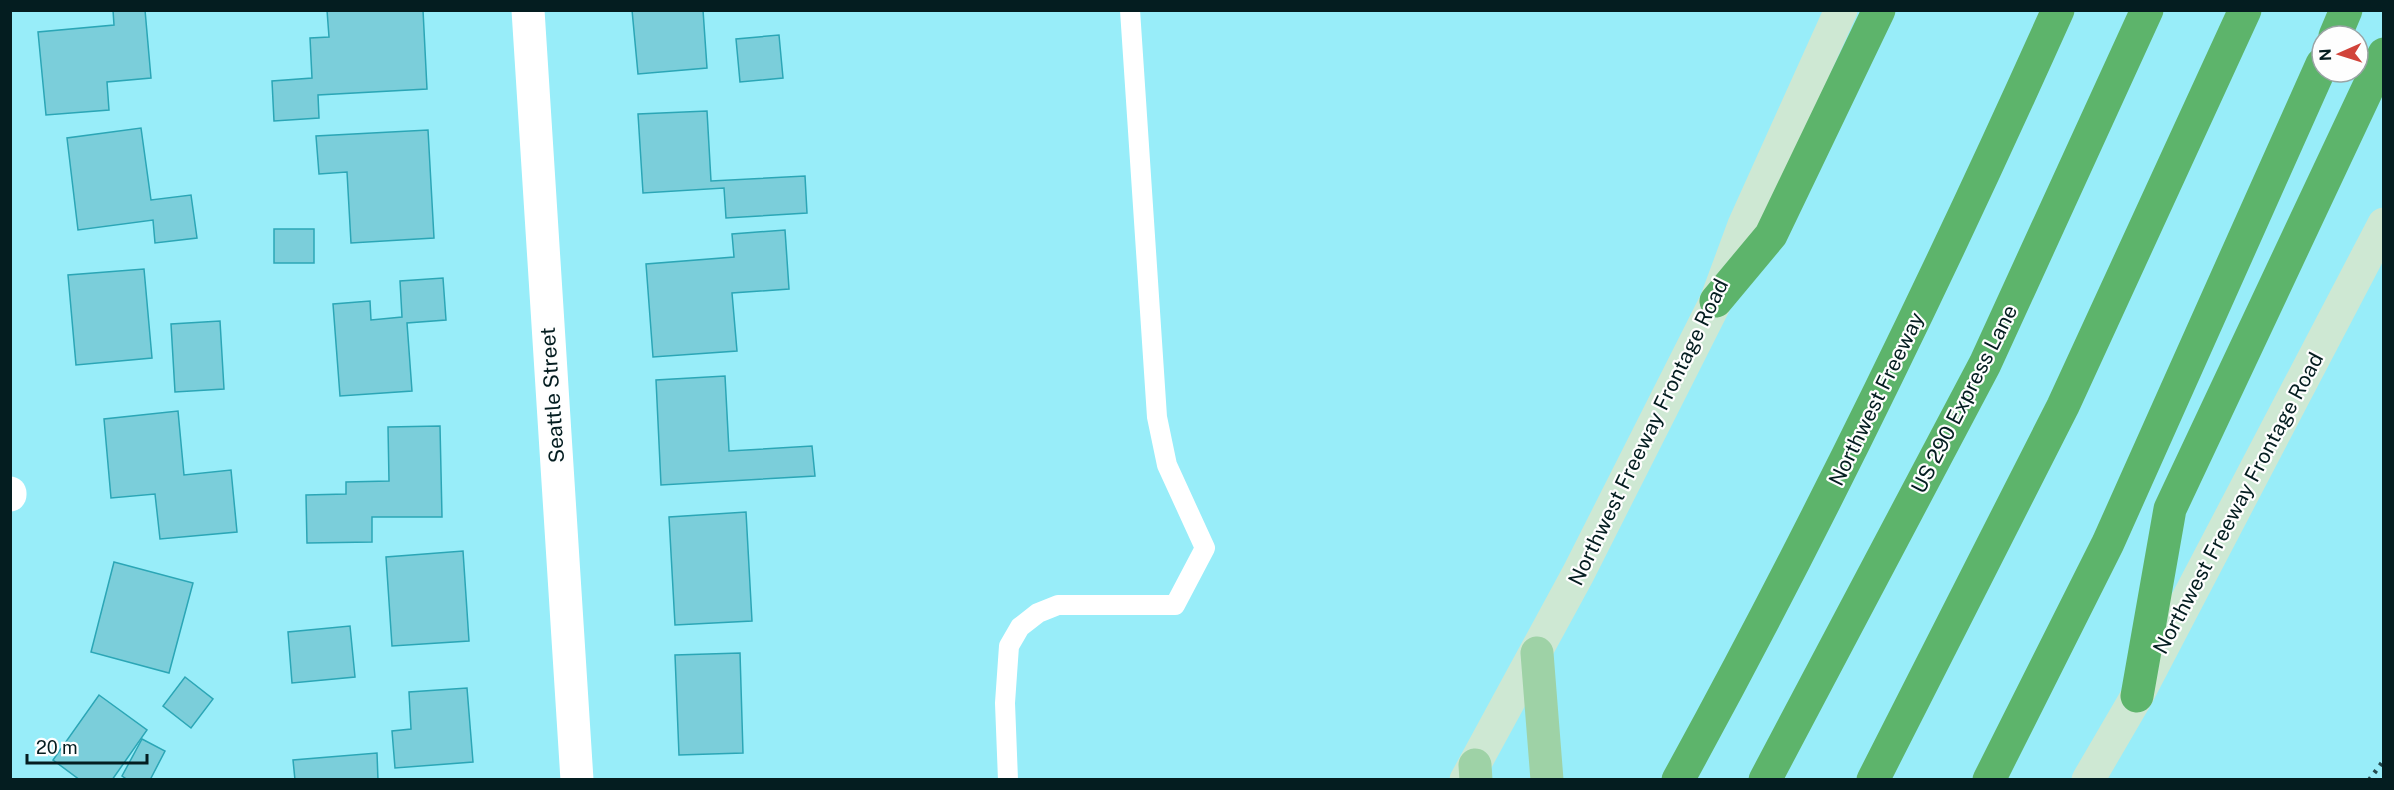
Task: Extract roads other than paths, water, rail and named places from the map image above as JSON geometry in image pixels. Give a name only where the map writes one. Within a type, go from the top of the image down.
[{"type":"highway","points":[[1716,301],[1771,235],[1879,10]]},
{"type":"highway","name":"Northwest Freeway","points":[[1678,780],[1828,495],[1926,298],[2058,10]]},
{"type":"highway","name":"US 290 Express Lane","points":[[1765,780],[1985,364],[2147,10]]},
{"type":"highway","points":[[1873,780],[2063,406],[2245,10]]},
{"type":"highway","points":[[2340,24],[2346,10]]},
{"type":"highway","points":[[2137,696],[2170,509],[2384,54]]},
{"type":"highway","points":[[1989,780],[2108,543],[2313,84]]},
{"type":"main road","name":"Northwest Freeway Frontage Road","points":[[1472,775],[1537,653],[1716,301],[1744,225],[1841,10]]},
{"type":"main road","name":"Northwest Freeway Frontage Road","points":[[2088,780],[2137,696],[2384,224]]},
{"type":"main road","points":[[1537,653],[1547,780]]},
{"type":"street","name":"Seattle Street","points":[[528,10],[576,780]]},
{"type":"lane","points":[[1008,780],[1005,703],[1010,646],[1020,627],[1038,613],[1058,605],[1174,605],[1205,548],[1167,465],[1157,417],[1130,10]]},
{"type":"railway","points":[[2369,780],[2384,760]]}]
